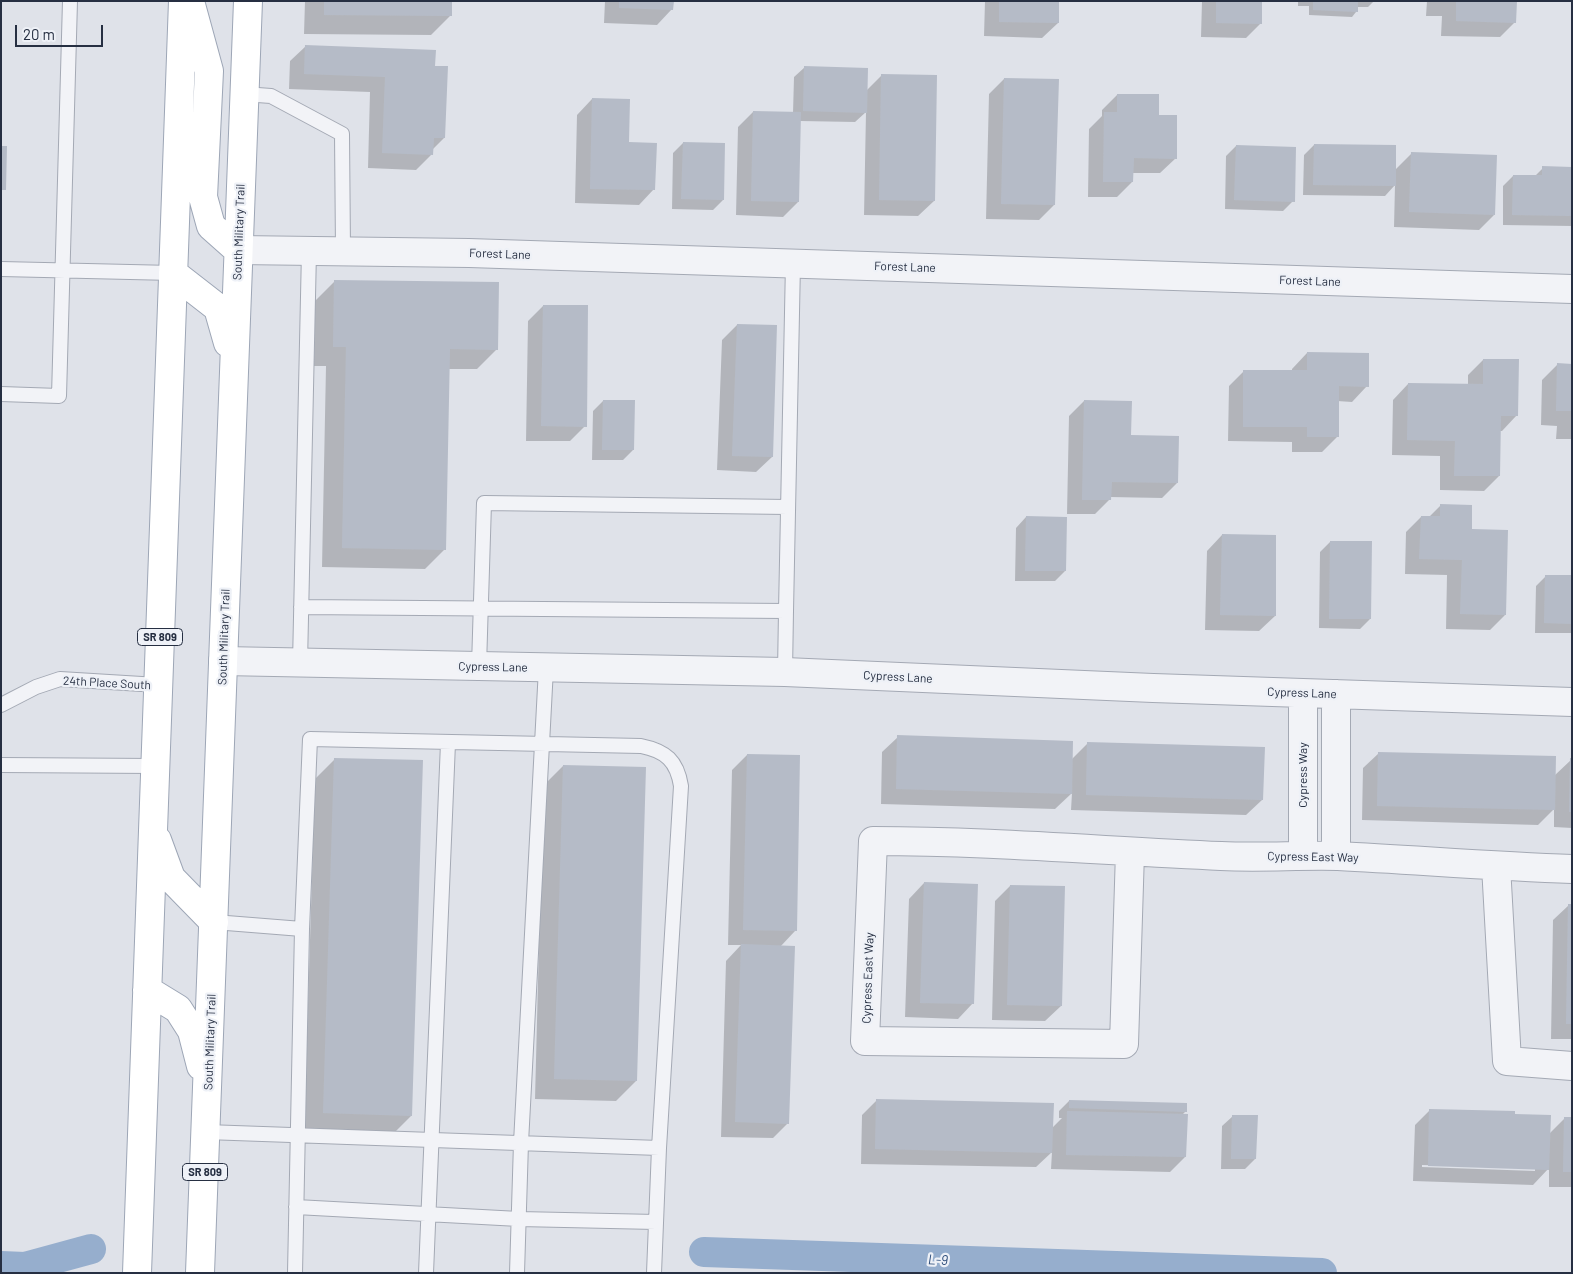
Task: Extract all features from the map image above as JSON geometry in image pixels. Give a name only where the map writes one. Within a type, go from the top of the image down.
[{"type":"main road","name":"SR 809","points":[[137,1273],[183,1]]},
{"type":"main road","points":[[190,1],[209,71],[204,197],[211,226],[238,250]]},
{"type":"main road","name":"South Military Trail","points":[[200,1273],[248,1]]},
{"type":"main road","points":[[173,273],[218,308],[234,363]]},
{"type":"main road","points":[[153,829],[171,878],[214,922]]},
{"type":"main road","points":[[147,990],[178,1009],[192,1031],[208,1092]]},
{"type":"street","name":"Forest Lane","points":[[238,250],[469,253],[1572,289]]},
{"type":"street","name":"Cypress Lane","points":[[224,661],[785,672],[1153,688],[1572,702]]},
{"type":"street","name":"Cypress Way","points":[[1303,693],[1303,856]]},
{"type":"street","points":[[1336,694],[1336,856]]},
{"type":"street","name":"Cypress East Way","points":[[1130,852],[1124,1044],[865,1041],[873,841],[1224,856],[1336,856],[1496,866],[1572,868]]},
{"type":"street","points":[[1496,866],[1507,1061],[1572,1066]]},
{"type":"lane","points":[[1,394],[59,396],[70,1]]},
{"type":"lane","points":[[244,94],[271,96],[342,134],[343,252]]},
{"type":"lane","points":[[300,663],[309,251]]},
{"type":"lane","points":[[785,672],[793,263]]},
{"type":"lane","points":[[1,269],[173,273]]},
{"type":"lane","points":[[479,666],[484,503],[788,508]]},
{"type":"lane","points":[[301,607],[786,611]]},
{"type":"lane","points":[[517,1273],[520,1143],[546,668]]},
{"type":"lane","name":"24th Place South","points":[[1,705],[36,686],[60,679],[158,685]]},
{"type":"lane","points":[[294,1273],[302,928],[310,739],[641,746],[654,748],[669,759],[679,774],[681,786],[659,1148],[654,1273]]},
{"type":"lane","points":[[426,1273],[448,743]]},
{"type":"lane","points":[[1,765],[155,766]]},
{"type":"lane","points":[[214,922],[302,928]]},
{"type":"lane","points":[[206,1132],[659,1148]]},
{"type":"lane","points":[[296,1207],[519,1219],[656,1222]]},
{"type":"building","points":[[324,1],[452,1],[452,16],[324,15]]},
{"type":"building","points":[[619,1],[674,1],[673,10],[619,8]]},
{"type":"building","points":[[999,1],[1059,1],[1059,23],[999,22]]},
{"type":"building","points":[[1216,1],[1262,1],[1262,24],[1216,23]]},
{"type":"building","points":[[1313,1],[1358,1],[1358,12],[1313,10]]},
{"type":"building","points":[[1456,1],[1517,1],[1516,23],[1456,21]]},
{"type":"building","points":[[305,45],[436,50],[435,66],[448,66],[445,138],[434,138],[433,155],[382,153],[385,77],[304,74]]},
{"type":"building","points":[[804,66],[868,68],[867,113],[803,111]]},
{"type":"building","points":[[881,74],[937,75],[935,201],[879,200]]},
{"type":"building","points":[[1004,78],[1059,79],[1055,205],[1001,204]]},
{"type":"building","points":[[1117,94],[1159,94],[1159,115],[1177,115],[1177,159],[1134,158],[1133,182],[1103,182],[1104,112],[1117,112]]},
{"type":"building","points":[[592,98],[630,99],[629,142],[657,143],[655,190],[590,189]]},
{"type":"building","points":[[753,111],[801,112],[799,202],[751,201]]},
{"type":"building","points":[[683,142],[725,143],[724,200],[681,199]]},
{"type":"building","points":[[1314,144],[1396,145],[1396,186],[1313,185]]},
{"type":"building","points":[[1236,145],[1296,147],[1295,202],[1234,200]]},
{"type":"building","points":[[1,146],[7,146],[6,190],[1,190]]},
{"type":"building","points":[[1411,152],[1497,155],[1495,215],[1409,212]]},
{"type":"building","points":[[1542,166],[1572,167],[1572,216],[1512,215],[1513,175],[1542,175]]},
{"type":"building","points":[[334,280],[499,282],[498,350],[450,349],[446,550],[342,548],[346,347],[333,347]]},
{"type":"building","points":[[543,305],[588,305],[587,427],[541,426]]},
{"type":"building","points":[[737,324],[777,325],[773,457],[732,456]]},
{"type":"building","points":[[1307,352],[1369,353],[1369,387],[1339,386],[1339,437],[1307,437],[1307,427],[1243,427],[1243,370],[1307,370]]},
{"type":"building","points":[[1483,359],[1519,359],[1518,416],[1501,416],[1500,476],[1454,476],[1455,441],[1407,440],[1408,383],[1483,384]]},
{"type":"building","points":[[1557,363],[1572,364],[1572,411],[1556,411]]},
{"type":"building","points":[[603,400],[635,400],[634,450],[602,450]]},
{"type":"building","points":[[1084,400],[1132,401],[1131,435],[1179,436],[1178,483],[1112,482],[1111,500],[1082,500]]},
{"type":"building","points":[[1440,504],[1472,505],[1472,529],[1508,530],[1506,615],[1460,614],[1462,560],[1419,559],[1421,516],[1440,516]]},
{"type":"building","points":[[1026,516],[1067,517],[1066,571],[1025,571]]},
{"type":"building","points":[[1222,534],[1276,535],[1276,616],[1220,615]]},
{"type":"building","points":[[1330,541],[1372,541],[1371,619],[1329,619]]},
{"type":"building","points":[[1545,575],[1572,575],[1572,624],[1544,623]]},
{"type":"building","points":[[897,735],[1073,741],[1072,794],[896,789]]},
{"type":"building","points":[[1087,742],[1265,747],[1263,800],[1086,795]]},
{"type":"building","points":[[1378,752],[1556,756],[1555,810],[1377,806]]},
{"type":"building","points":[[747,754],[800,755],[797,931],[743,930]]},
{"type":"building","points":[[334,758],[423,760],[412,1116],[323,1113]]},
{"type":"building","points":[[1570,758],[1572,758],[1572,812],[1569,812]]},
{"type":"building","points":[[563,765],[646,767],[637,1081],[554,1079]]},
{"type":"building","points":[[924,882],[978,884],[974,1004],[920,1003]]},
{"type":"building","points":[[1010,885],[1065,886],[1062,1006],[1007,1005]]},
{"type":"building","points":[[1568,904],[1572,904],[1572,1024],[1566,1024]]},
{"type":"building","points":[[741,944],[795,946],[789,1124],[735,1122]]},
{"type":"building","points":[[876,1099],[1054,1103],[1052,1153],[875,1149]]},
{"type":"building","points":[[1069,1100],[1187,1103],[1187,1112],[1069,1108]]},
{"type":"building","points":[[1429,1109],[1515,1111],[1515,1114],[1551,1115],[1549,1170],[1428,1166]]},
{"type":"building","points":[[1067,1111],[1188,1114],[1186,1157],[1066,1155]]},
{"type":"building","points":[[1232,1115],[1258,1115],[1256,1159],[1231,1159]]},
{"type":"building","points":[[1564,1117],[1572,1117],[1572,1172],[1563,1172]]},
{"type":"waterway","name":"L-9","points":[[1,1266],[25,1267],[91,1249]]},
{"type":"waterway","name":"L-9","points":[[704,1252],[1322,1273]]}]
